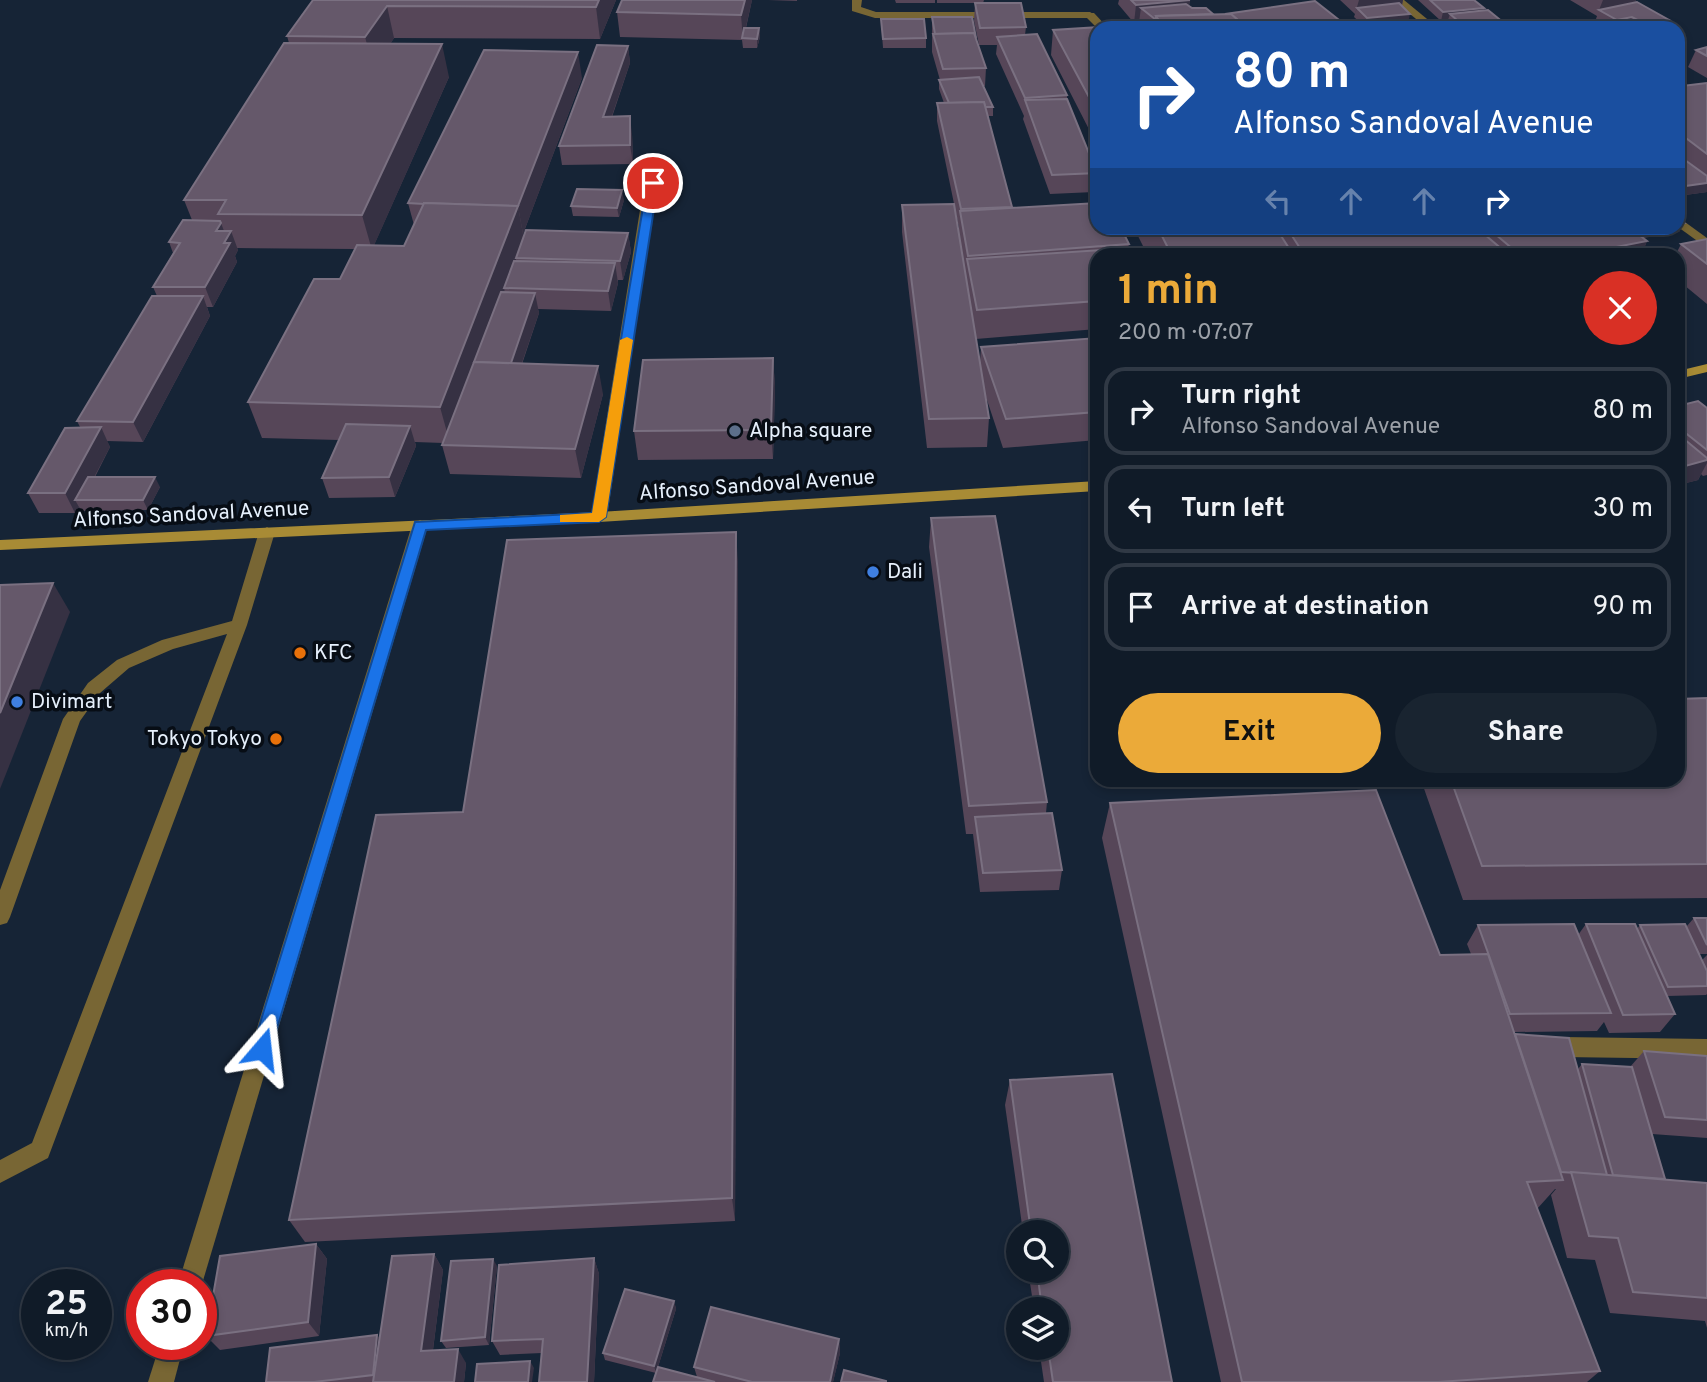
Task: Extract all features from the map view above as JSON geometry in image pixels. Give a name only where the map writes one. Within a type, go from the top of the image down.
[{"type":"main road","points":[[1685,373],[1707,368]]},
{"type":"main road","name":"Alfonso Sandoval Avenue","points":[[0,545],[599,517],[1090,486]]},
{"type":"street","points":[[858,0],[856,9],[875,15],[1090,15]]},
{"type":"street","points":[[1075,0],[1096,21]]},
{"type":"street","points":[[1398,0],[1424,21]]},
{"type":"street","points":[[599,517],[653,183],[653,166]]},
{"type":"street","points":[[1685,227],[1707,244]]},
{"type":"street","points":[[195,1269],[420,525]]},
{"type":"street","points":[[0,1172],[40,1150],[239,625],[267,532]]},
{"type":"street","points":[[0,917],[72,719],[94,688],[123,664],[168,644],[239,625]]},
{"type":"street","points":[[1562,1047],[1707,1049]]},
{"type":"street","points":[[161,1382],[167,1360]]},
{"type":"building","points":[[313,0],[599,0],[596,7],[387,6],[365,37],[287,36]]},
{"type":"building","points":[[622,0],[745,0],[741,15],[617,12]]},
{"type":"building","points":[[1131,0],[1190,0],[1136,5]]},
{"type":"building","points":[[1430,0],[1474,0],[1484,8],[1443,12]]},
{"type":"building","points":[[1315,1],[1340,21],[1239,21],[1231,14],[1225,14]]},
{"type":"building","points":[[1637,2],[1669,20],[1639,21],[1632,17],[1617,20],[1599,10]]},
{"type":"building","points":[[975,3],[1021,3],[1026,27],[980,28]]},
{"type":"building","points":[[1399,3],[1410,14],[1367,18],[1357,8]]},
{"type":"building","points":[[1186,4],[1192,8],[1206,8],[1213,14],[1156,16],[1156,20],[1141,8]]},
{"type":"building","points":[[1488,10],[1502,21],[1458,21],[1450,14]]},
{"type":"building","points":[[1231,14],[1239,21],[1159,21],[1156,16]]},
{"type":"building","points":[[932,17],[972,17],[976,38],[974,33],[935,34]]},
{"type":"building","points":[[881,19],[924,19],[926,38],[883,39]]},
{"type":"building","points":[[744,28],[759,28],[757,39],[742,38]]},
{"type":"building","points":[[1090,28],[1090,99],[1053,30]]},
{"type":"building","points":[[974,33],[986,68],[943,69],[933,34]]},
{"type":"building","points":[[1037,34],[1067,95],[1025,98],[997,37]]},
{"type":"building","points":[[284,43],[442,44],[362,215],[218,214],[226,200],[184,200]]},
{"type":"building","points":[[597,45],[628,46],[603,117],[630,116],[630,145],[559,146]]},
{"type":"building","points":[[1707,47],[1707,56],[1696,50]]},
{"type":"building","points":[[484,50],[578,52],[518,206],[408,203]]},
{"type":"building","points":[[979,77],[993,107],[985,107],[984,102],[949,103],[939,80]]},
{"type":"building","points":[[1707,83],[1707,154],[1685,137],[1685,86]]},
{"type":"building","points":[[1067,99],[1090,156],[1090,173],[1052,175],[1025,100]]},
{"type":"building","points":[[984,102],[1012,207],[961,209],[937,103]]},
{"type":"building","points":[[1685,160],[1707,176],[1707,183],[1685,186]]},
{"type":"building","points":[[577,189],[622,190],[617,208],[571,206]]},
{"type":"building","points":[[424,203],[518,206],[440,407],[248,402],[314,279],[340,279],[357,245],[404,246]]},
{"type":"building","points":[[1090,203],[1090,235],[1124,235],[1129,244],[968,256],[960,211]]},
{"type":"building","points":[[954,204],[989,418],[929,419],[902,205]]},
{"type":"building","points":[[183,220],[220,221],[216,231],[231,231],[224,243],[230,243],[205,287],[153,287],[180,243],[169,242]]},
{"type":"building","points":[[526,230],[628,233],[620,261],[516,258]]},
{"type":"building","points":[[1162,235],[1280,235],[1289,248],[1168,248]]},
{"type":"building","points":[[1292,235],[1485,235],[1501,248],[1300,248]]},
{"type":"building","points":[[1496,235],[1639,235],[1647,241],[1611,248],[1512,248]]},
{"type":"building","points":[[1707,239],[1707,264],[1681,244]]},
{"type":"building","points":[[1090,251],[1090,302],[977,310],[967,259]]},
{"type":"building","points":[[514,261],[615,263],[608,291],[504,288]]},
{"type":"building","points":[[501,292],[535,293],[511,363],[474,362]]},
{"type":"building","points":[[152,296],[203,296],[133,422],[77,421]]},
{"type":"building","points":[[1090,339],[1090,413],[1006,419],[981,347]]},
{"type":"building","points":[[773,358],[771,430],[634,431],[643,360]]},
{"type":"building","points":[[474,362],[598,366],[575,449],[442,445]]},
{"type":"building","points":[[1698,401],[1707,408],[1707,450],[1685,433],[1685,404]]},
{"type":"building","points":[[346,424],[410,426],[389,477],[322,478]]},
{"type":"building","points":[[101,427],[65,493],[28,493],[65,428]]},
{"type":"building","points":[[1685,440],[1707,458],[1685,466]]},
{"type":"building","points":[[88,477],[155,477],[143,500],[75,500]]},
{"type":"building","points":[[995,516],[1047,802],[969,806],[931,518]]},
{"type":"building","points":[[736,532],[732,1198],[289,1220],[376,815],[463,812],[507,540]]},
{"type":"building","points":[[53,583],[0,713],[0,585]]},
{"type":"building","points":[[1707,698],[1707,864],[1482,866],[1454,787],[1685,787],[1685,699]]},
{"type":"building","points":[[1376,790],[1440,955],[1488,954],[1563,1180],[1527,1182],[1600,1371],[1438,1382],[1242,1382],[1110,803]]},
{"type":"building","points":[[1052,813],[1062,870],[983,873],[975,817]]},
{"type":"building","points":[[1694,918],[1707,918],[1707,945]]},
{"type":"building","points":[[1574,924],[1611,1013],[1510,1014],[1478,925]]},
{"type":"building","points":[[1586,924],[1635,924],[1675,1014],[1623,1015]]},
{"type":"building","points":[[1685,924],[1707,971],[1707,986],[1668,987],[1640,925]]},
{"type":"building","points":[[1515,1034],[1569,1038],[1607,1175],[1561,1172]]},
{"type":"building","points":[[1644,1051],[1707,1056],[1707,1120],[1665,1117]]},
{"type":"building","points":[[1582,1064],[1632,1067],[1665,1179],[1613,1175]]},
{"type":"building","points":[[1112,1074],[1172,1382],[1053,1382],[1050,1360],[1069,1360],[1069,1297],[1040,1297],[1039,1283],[1069,1283],[1069,1220],[1029,1220],[1010,1080]]},
{"type":"building","points":[[1571,1172],[1707,1183],[1707,1298],[1633,1292],[1618,1238],[1589,1236]]},
{"type":"building","points":[[316,1244],[308,1322],[217,1334],[217,1273],[220,1256]]},
{"type":"building","points":[[434,1254],[421,1351],[458,1349],[454,1382],[373,1382],[392,1256]]},
{"type":"building","points":[[594,1258],[587,1382],[539,1382],[543,1339],[492,1341],[499,1265]]},
{"type":"building","points":[[493,1259],[485,1337],[441,1341],[451,1261]]},
{"type":"building","points":[[625,1289],[674,1301],[654,1366],[603,1353]]},
{"type":"building","points":[[711,1307],[839,1339],[830,1382],[752,1382],[694,1367]]},
{"type":"building","points":[[377,1335],[373,1375],[314,1382],[266,1382],[270,1348]]},
{"type":"building","points":[[530,1361],[528,1382],[475,1382],[477,1364]]},
{"type":"building","points":[[658,1367],[715,1382],[653,1382]]},
{"type":"building","points":[[844,1370],[886,1381],[886,1382],[841,1382]]},
{"type":"slow traffic","points":[[565,518],[599,517],[627,340]]},
{"type":"place","name":"Alpha square","points":[[735,431]]},
{"type":"place","name":"Dali","points":[[873,572]]},
{"type":"place","name":"KFC","points":[[300,653]]},
{"type":"place","name":"Divimart","points":[[17,702]]},
{"type":"place","name":"Tokyo Tokyo","points":[[276,739]]},
{"type":"route","points":[[262,1049],[420,525],[599,517],[653,183]]}]
